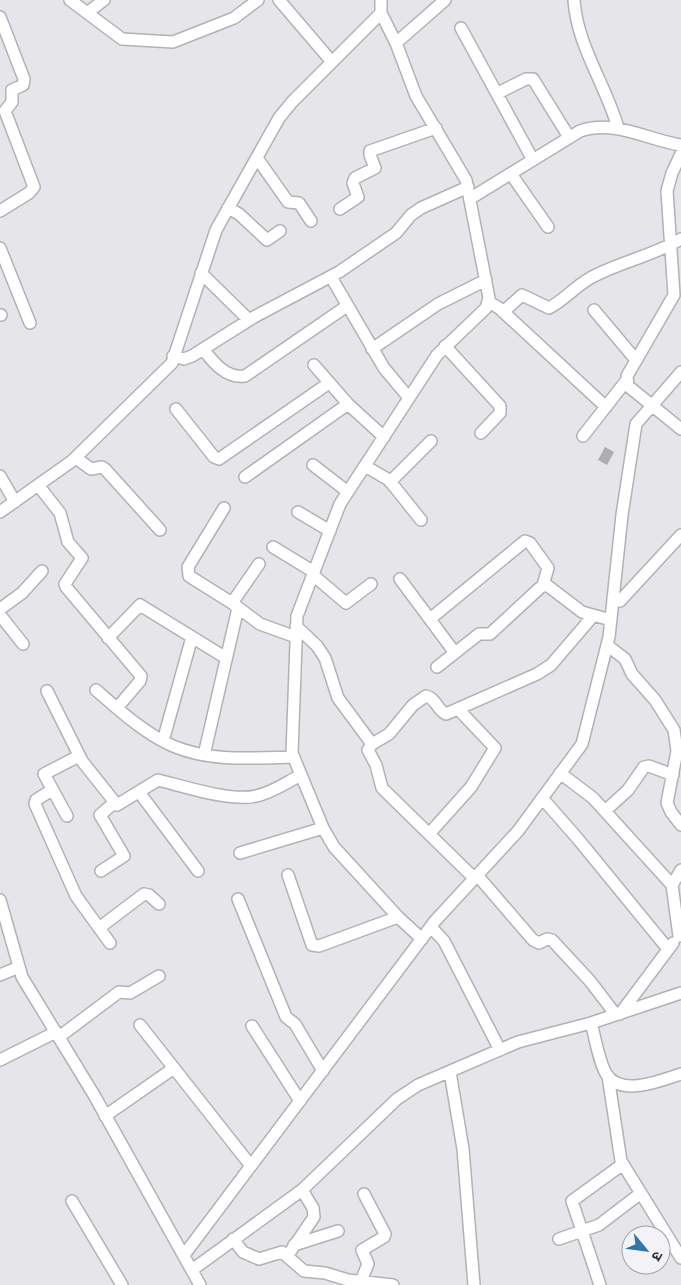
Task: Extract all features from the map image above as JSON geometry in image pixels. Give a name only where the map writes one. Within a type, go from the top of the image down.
[{"type":"street","points":[[70,0],[122,39],[173,42],[234,18],[258,0]]},
{"type":"street","points":[[88,13],[104,0]]},
{"type":"street","points":[[279,0],[332,62]]},
{"type":"street","points":[[381,0],[380,13],[396,43],[416,96],[436,128],[469,193],[489,302],[486,308],[445,346],[433,360],[340,504],[297,616],[294,757],[323,828],[337,852],[398,917],[422,939]]},
{"type":"street","points":[[396,43],[445,0]]},
{"type":"street","points":[[574,0],[580,36],[611,104],[618,128]]},
{"type":"street","points":[[0,512],[76,458],[172,363],[216,230],[279,118],[380,13]]},
{"type":"street","points":[[0,18],[24,79],[23,85],[12,90],[12,102],[3,112],[34,187],[29,193],[0,211]]},
{"type":"street","points":[[461,28],[533,160]]},
{"type":"street","points":[[498,93],[526,79],[533,79],[569,137]]},
{"type":"street","points":[[174,356],[184,359],[249,320],[331,277],[396,233],[416,211],[469,193],[511,174],[569,137],[590,127],[606,126],[618,128],[681,145]]},
{"type":"street","points":[[340,209],[358,197],[353,182],[355,178],[375,168],[370,151],[436,128]]},
{"type":"street","points":[[583,436],[626,381],[636,360],[672,302],[674,290],[667,191],[672,173],[681,154]]},
{"type":"street","points":[[257,158],[288,202],[299,203],[311,222]]},
{"type":"street","points":[[511,174],[548,227]]},
{"type":"street","points":[[228,208],[239,214],[268,240],[280,231]]},
{"type":"street","points":[[503,312],[522,295],[549,308],[582,282],[681,239]]},
{"type":"street","points":[[0,248],[30,323]]},
{"type":"street","points":[[202,273],[249,320]]},
{"type":"street","points":[[331,277],[372,349],[387,372],[409,398]]},
{"type":"street","points":[[372,349],[438,304],[486,280]]},
{"type":"street","points":[[489,302],[503,312],[606,407]]},
{"type":"street","points":[[203,349],[218,367],[238,377],[245,376],[347,306]]},
{"type":"street","points":[[594,310],[636,360]]},
{"type":"street","points":[[445,346],[500,406],[500,413],[481,433]]},
{"type":"street","points":[[314,365],[348,404],[384,437]]},
{"type":"street","points":[[184,1255],[431,927],[518,831],[582,744],[607,645],[622,515],[636,424],[681,372]]},
{"type":"street","points":[[626,381],[628,386],[681,429]]},
{"type":"street","points":[[176,409],[214,457],[219,459],[329,383]]},
{"type":"street","points":[[245,477],[348,404]]},
{"type":"street","points":[[390,482],[431,440]]},
{"type":"street","points":[[76,458],[91,469],[102,467],[105,469],[160,530]]},
{"type":"street","points":[[313,465],[348,492]]},
{"type":"street","points":[[365,466],[390,482],[422,520]]},
{"type":"street","points":[[0,476],[15,502]]},
{"type":"street","points":[[38,485],[60,513],[68,542],[82,558],[66,587],[142,676],[117,708]]},
{"type":"street","points":[[224,508],[188,567],[187,572],[192,579],[260,624],[296,631],[318,646],[325,658],[338,698],[372,744]]},
{"type":"street","points":[[298,512],[330,531]]},
{"type":"street","points":[[614,597],[620,601],[681,535]]},
{"type":"street","points":[[430,619],[525,540],[530,543],[548,568],[543,585],[490,634],[479,634],[437,667]]},
{"type":"street","points":[[273,546],[313,574],[346,603],[371,584]]},
{"type":"street","points":[[204,755],[226,658],[235,606],[259,564]]},
{"type":"street","points":[[0,609],[22,593],[42,572]]},
{"type":"street","points":[[400,578],[455,653]]},
{"type":"street","points":[[543,585],[548,586],[573,607],[593,616],[611,620]]},
{"type":"street","points":[[108,638],[140,605],[226,658]]},
{"type":"street","points":[[0,615],[23,644]]},
{"type":"street","points":[[593,616],[570,644],[544,670],[524,682],[459,710],[443,713],[432,698],[426,696],[412,705],[388,734],[372,744],[368,750],[376,765],[382,788],[476,877],[533,940],[540,943],[546,939],[552,940],[618,1014]]},
{"type":"street","points":[[163,741],[192,637]]},
{"type":"street","points":[[607,645],[625,659],[632,674],[670,721],[677,739],[678,756],[667,803],[681,825]]},
{"type":"street","points":[[96,690],[117,708],[163,741],[185,750],[204,755],[241,758],[294,757]]},
{"type":"street","points":[[47,691],[79,756],[114,803],[121,805],[158,780],[188,789],[250,797],[265,793],[302,775]]},
{"type":"street","points":[[429,834],[470,787],[494,753],[493,744],[459,710]]},
{"type":"street","points":[[67,816],[44,774],[79,756]]},
{"type":"street","points":[[604,811],[628,790],[644,767],[649,766],[673,775]]},
{"type":"street","points":[[560,772],[586,791],[672,885],[680,935],[618,1014]]},
{"type":"street","points":[[52,790],[36,800],[35,804],[76,896],[110,943]]},
{"type":"street","points":[[139,792],[198,871]]},
{"type":"street","points":[[542,798],[578,838],[668,949]]},
{"type":"street","points":[[101,871],[124,856],[100,815],[114,803]]},
{"type":"street","points":[[240,854],[323,828]]},
{"type":"street","points":[[672,885],[681,870]]},
{"type":"street","points":[[288,876],[312,945],[319,946],[398,917]]},
{"type":"street","points":[[99,928],[144,894],[149,895],[159,904]]},
{"type":"street","points":[[238,899],[286,1017],[295,1024],[323,1071]]},
{"type":"street","points":[[0,900],[22,977],[105,1116],[184,1255],[194,1279],[233,1239],[302,1190],[397,1100],[418,1085],[518,1042],[590,1023],[681,993]]},
{"type":"street","points":[[431,927],[444,941],[500,1050]]},
{"type":"street","points":[[0,975],[20,967]]},
{"type":"street","points":[[0,1060],[57,1034],[119,992],[130,992],[159,976]]},
{"type":"street","points":[[590,1023],[608,1076],[623,1164],[681,1258]]},
{"type":"street","points":[[140,1025],[251,1166]]},
{"type":"street","points":[[252,1026],[300,1100]]},
{"type":"street","points":[[105,1116],[174,1068]]},
{"type":"street","points":[[450,1072],[463,1149],[474,1285]]},
{"type":"street","points":[[608,1076],[616,1082],[634,1086],[681,1074]]},
{"type":"street","points":[[600,1285],[572,1201],[623,1164]]},
{"type":"street","points":[[291,1250],[314,1218],[314,1213],[302,1190]]},
{"type":"street","points":[[559,1239],[603,1222],[641,1192]]},
{"type":"street","points":[[361,1281],[368,1264],[362,1250],[386,1234],[364,1194]]},
{"type":"street","points":[[72,1201],[122,1285]]},
{"type":"street","points":[[233,1239],[243,1252],[258,1259],[291,1250],[338,1231]]},
{"type":"street","points":[[291,1250],[304,1271],[324,1273],[343,1279],[393,1285]]},
{"type":"building","points":[[605,447],[614,452],[607,465],[598,460]]}]
